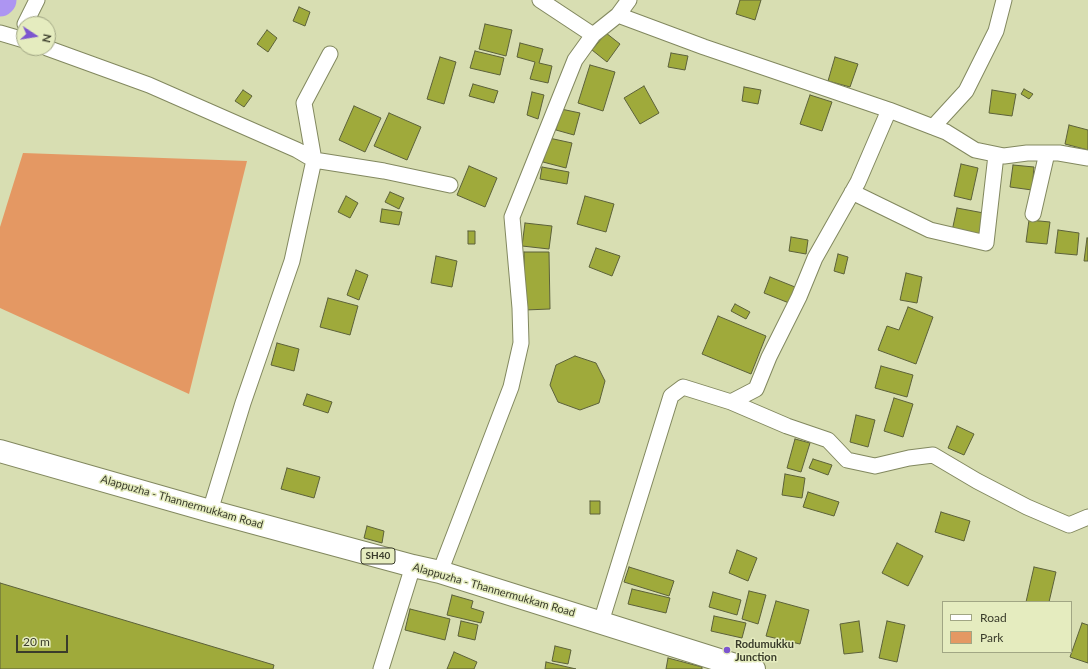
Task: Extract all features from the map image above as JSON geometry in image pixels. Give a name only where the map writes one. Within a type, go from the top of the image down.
[{"type":"main road","name":"Alappuzha - Thannermukkam Road","points":[[0,451],[210,511],[440,572],[601,622],[731,666],[754,669]]},
{"type":"street","points":[[30,16],[37,0]]},
{"type":"street","points":[[540,0],[593,34]]},
{"type":"street","points":[[440,572],[511,388],[522,343],[512,217],[575,60],[593,34],[618,15],[629,0]]},
{"type":"street","points":[[933,127],[966,91],[996,32],[1004,0]]},
{"type":"street","points":[[618,15],[704,47],[889,110],[946,132],[976,150],[1004,156],[1027,153],[1059,153],[1088,158]]},
{"type":"street","points":[[0,33],[16,32]]},
{"type":"street","points":[[56,51],[149,85],[297,150],[314,160],[384,171],[450,185]]},
{"type":"street","points":[[210,511],[243,402],[292,261],[314,160],[304,103],[330,54]]},
{"type":"street","points":[[731,402],[756,388],[815,258],[852,192],[889,110]]},
{"type":"street","points":[[1033,214],[1047,153]]},
{"type":"street","points":[[852,192],[930,230],[986,243],[996,155]]},
{"type":"street","points":[[601,622],[671,396],[683,387],[731,402],[787,426],[828,440],[847,460],[875,466],[909,458],[933,456],[983,485],[1027,507],[1069,525],[1088,516]]},
{"type":"street","points":[[381,669],[414,566]]},
{"type":"green space","points":[[23,153],[247,161],[189,394],[0,308],[0,227]]},
{"type":"building","points":[[740,0],[761,0],[755,20],[736,14]]},
{"type":"building","points":[[299,7],[310,12],[305,26],[293,21]]},
{"type":"building","points":[[485,24],[512,30],[506,56],[479,49]]},
{"type":"building","points":[[267,30],[277,38],[268,52],[257,44]]},
{"type":"building","points":[[606,33],[620,44],[607,62],[592,50]]},
{"type":"building","points":[[520,43],[543,49],[539,63],[552,66],[548,83],[530,79],[535,62],[517,57]]},
{"type":"building","points":[[475,51],[504,58],[500,75],[470,68]]},
{"type":"building","points":[[671,53],[688,56],[685,70],[668,67]]},
{"type":"building","points":[[440,57],[456,62],[444,104],[427,99]]},
{"type":"building","points":[[835,57],[858,64],[850,87],[828,81]]},
{"type":"building","points":[[590,65],[615,72],[603,111],[578,103]]},
{"type":"building","points":[[473,84],[498,91],[494,103],[469,96]]},
{"type":"building","points":[[644,86],[659,113],[640,124],[624,98]]},
{"type":"building","points":[[744,87],[761,90],[758,104],[742,101]]},
{"type":"building","points":[[1024,89],[1033,94],[1029,99],[1021,94]]},
{"type":"building","points":[[243,90],[252,96],[244,107],[235,101]]},
{"type":"building","points":[[992,90],[1016,94],[1012,116],[989,113]]},
{"type":"building","points":[[532,92],[544,95],[538,119],[527,115]]},
{"type":"building","points":[[810,95],[832,102],[822,131],[800,124]]},
{"type":"building","points":[[354,106],[381,118],[365,152],[339,140]]},
{"type":"building","points":[[561,109],[580,113],[574,135],[556,130]]},
{"type":"building","points":[[389,113],[421,127],[407,160],[374,146]]},
{"type":"building","points":[[1069,125],[1088,130],[1088,150],[1065,144]]},
{"type":"building","points":[[549,138],[572,143],[566,168],[543,162]]},
{"type":"building","points":[[961,164],[978,168],[971,200],[954,196]]},
{"type":"building","points":[[1013,165],[1034,167],[1032,190],[1010,187]]},
{"type":"building","points":[[469,166],[497,178],[485,207],[457,195]]},
{"type":"building","points":[[542,167],[569,172],[567,184],[540,179]]},
{"type":"building","points":[[390,192],[404,198],[399,209],[385,202]]},
{"type":"building","points":[[346,196],[358,203],[350,218],[338,212]]},
{"type":"building","points":[[585,196],[614,204],[606,232],[577,224]]},
{"type":"building","points":[[957,208],[989,214],[985,237],[952,231]]},
{"type":"building","points":[[382,209],[402,212],[399,225],[380,222]]},
{"type":"building","points":[[1029,220],[1050,222],[1047,244],[1026,242]]},
{"type":"building","points":[[525,223],[552,226],[549,249],[522,246]]},
{"type":"building","points":[[1058,230],[1079,233],[1077,255],[1055,253]]},
{"type":"building","points":[[468,231],[475,231],[475,244],[468,244]]},
{"type":"building","points":[[791,237],[808,240],[806,254],[789,251]]},
{"type":"building","points":[[1087,238],[1088,261],[1084,261]]},
{"type":"building","points":[[596,248],[620,256],[612,276],[589,267]]},
{"type":"building","points":[[524,252],[549,252],[550,309],[525,310]]},
{"type":"building","points":[[838,254],[848,257],[844,274],[834,271]]},
{"type":"building","points":[[436,256],[457,261],[452,287],[431,283]]},
{"type":"building","points":[[356,270],[368,275],[359,300],[347,295]]},
{"type":"building","points":[[906,273],[922,277],[917,303],[900,300]]},
{"type":"building","points":[[770,277],[795,287],[789,303],[764,293]]},
{"type":"building","points":[[328,298],[358,306],[350,335],[320,327]]},
{"type":"building","points":[[735,304],[750,312],[746,319],[731,311]]},
{"type":"building","points":[[908,307],[933,317],[916,364],[878,350],[887,326],[899,330]]},
{"type":"building","points":[[718,316],[766,336],[751,374],[702,354]]},
{"type":"building","points":[[277,343],[299,349],[294,371],[271,365]]},
{"type":"building","points":[[575,356],[596,363],[605,381],[599,403],[580,410],[558,402],[550,385],[556,365]]},
{"type":"building","points":[[881,366],[913,375],[907,397],[875,388]]},
{"type":"building","points":[[307,394],[332,402],[328,413],[303,405]]},
{"type":"building","points":[[894,398],[913,404],[903,437],[884,431]]},
{"type":"building","points":[[856,415],[875,420],[868,447],[850,442]]},
{"type":"building","points":[[957,426],[974,434],[964,455],[948,448]]},
{"type":"building","points":[[795,439],[810,443],[801,472],[787,468]]},
{"type":"building","points":[[813,459],[832,465],[828,475],[809,468]]},
{"type":"building","points":[[287,468],[320,477],[314,498],[281,489]]},
{"type":"building","points":[[785,474],[805,478],[802,498],[782,495]]},
{"type":"building","points":[[808,492],[839,502],[834,516],[803,507]]},
{"type":"building","points":[[590,501],[600,501],[600,514],[590,514]]},
{"type":"building","points":[[941,512],[970,521],[964,541],[935,532]]},
{"type":"building","points":[[367,526],[384,531],[382,543],[364,538]]},
{"type":"building","points":[[897,543],[923,556],[908,586],[882,573]]},
{"type":"building","points":[[737,550],[757,558],[748,581],[729,573]]},
{"type":"building","points":[[629,567],[674,581],[669,596],[624,582]]},
{"type":"building","points":[[1034,567],[1056,572],[1049,601],[1026,601]]},
{"type":"building","points":[[0,583],[274,665],[273,669],[0,669]]},
{"type":"building","points":[[632,589],[670,598],[666,613],[628,604]]},
{"type":"building","points":[[749,591],[766,595],[758,624],[742,619]]},
{"type":"building","points":[[713,592],[741,600],[737,615],[709,607]]},
{"type":"building","points":[[452,595],[473,601],[471,608],[484,612],[481,623],[447,615]]},
{"type":"building","points":[[776,601],[809,610],[800,644],[766,636]]},
{"type":"building","points":[[410,609],[450,619],[445,640],[405,630]]},
{"type":"building","points":[[714,616],[746,623],[742,638],[711,631]]},
{"type":"building","points":[[461,621],[478,625],[475,640],[458,636]]},
{"type":"building","points":[[859,621],[863,652],[844,654],[840,624]]},
{"type":"building","points":[[887,621],[905,625],[897,662],[879,658]]},
{"type":"building","points":[[1082,623],[1088,625],[1088,663],[1070,657]]},
{"type":"building","points":[[555,646],[571,650],[568,664],[552,661]]},
{"type":"building","points":[[454,652],[477,662],[474,669],[447,669]]},
{"type":"building","points":[[668,658],[702,667],[702,669],[666,669]]},
{"type":"building","points":[[546,662],[576,669],[545,669]]},
{"type":"place","name":"Rodumukku Junction","points":[[727,650]]}]
